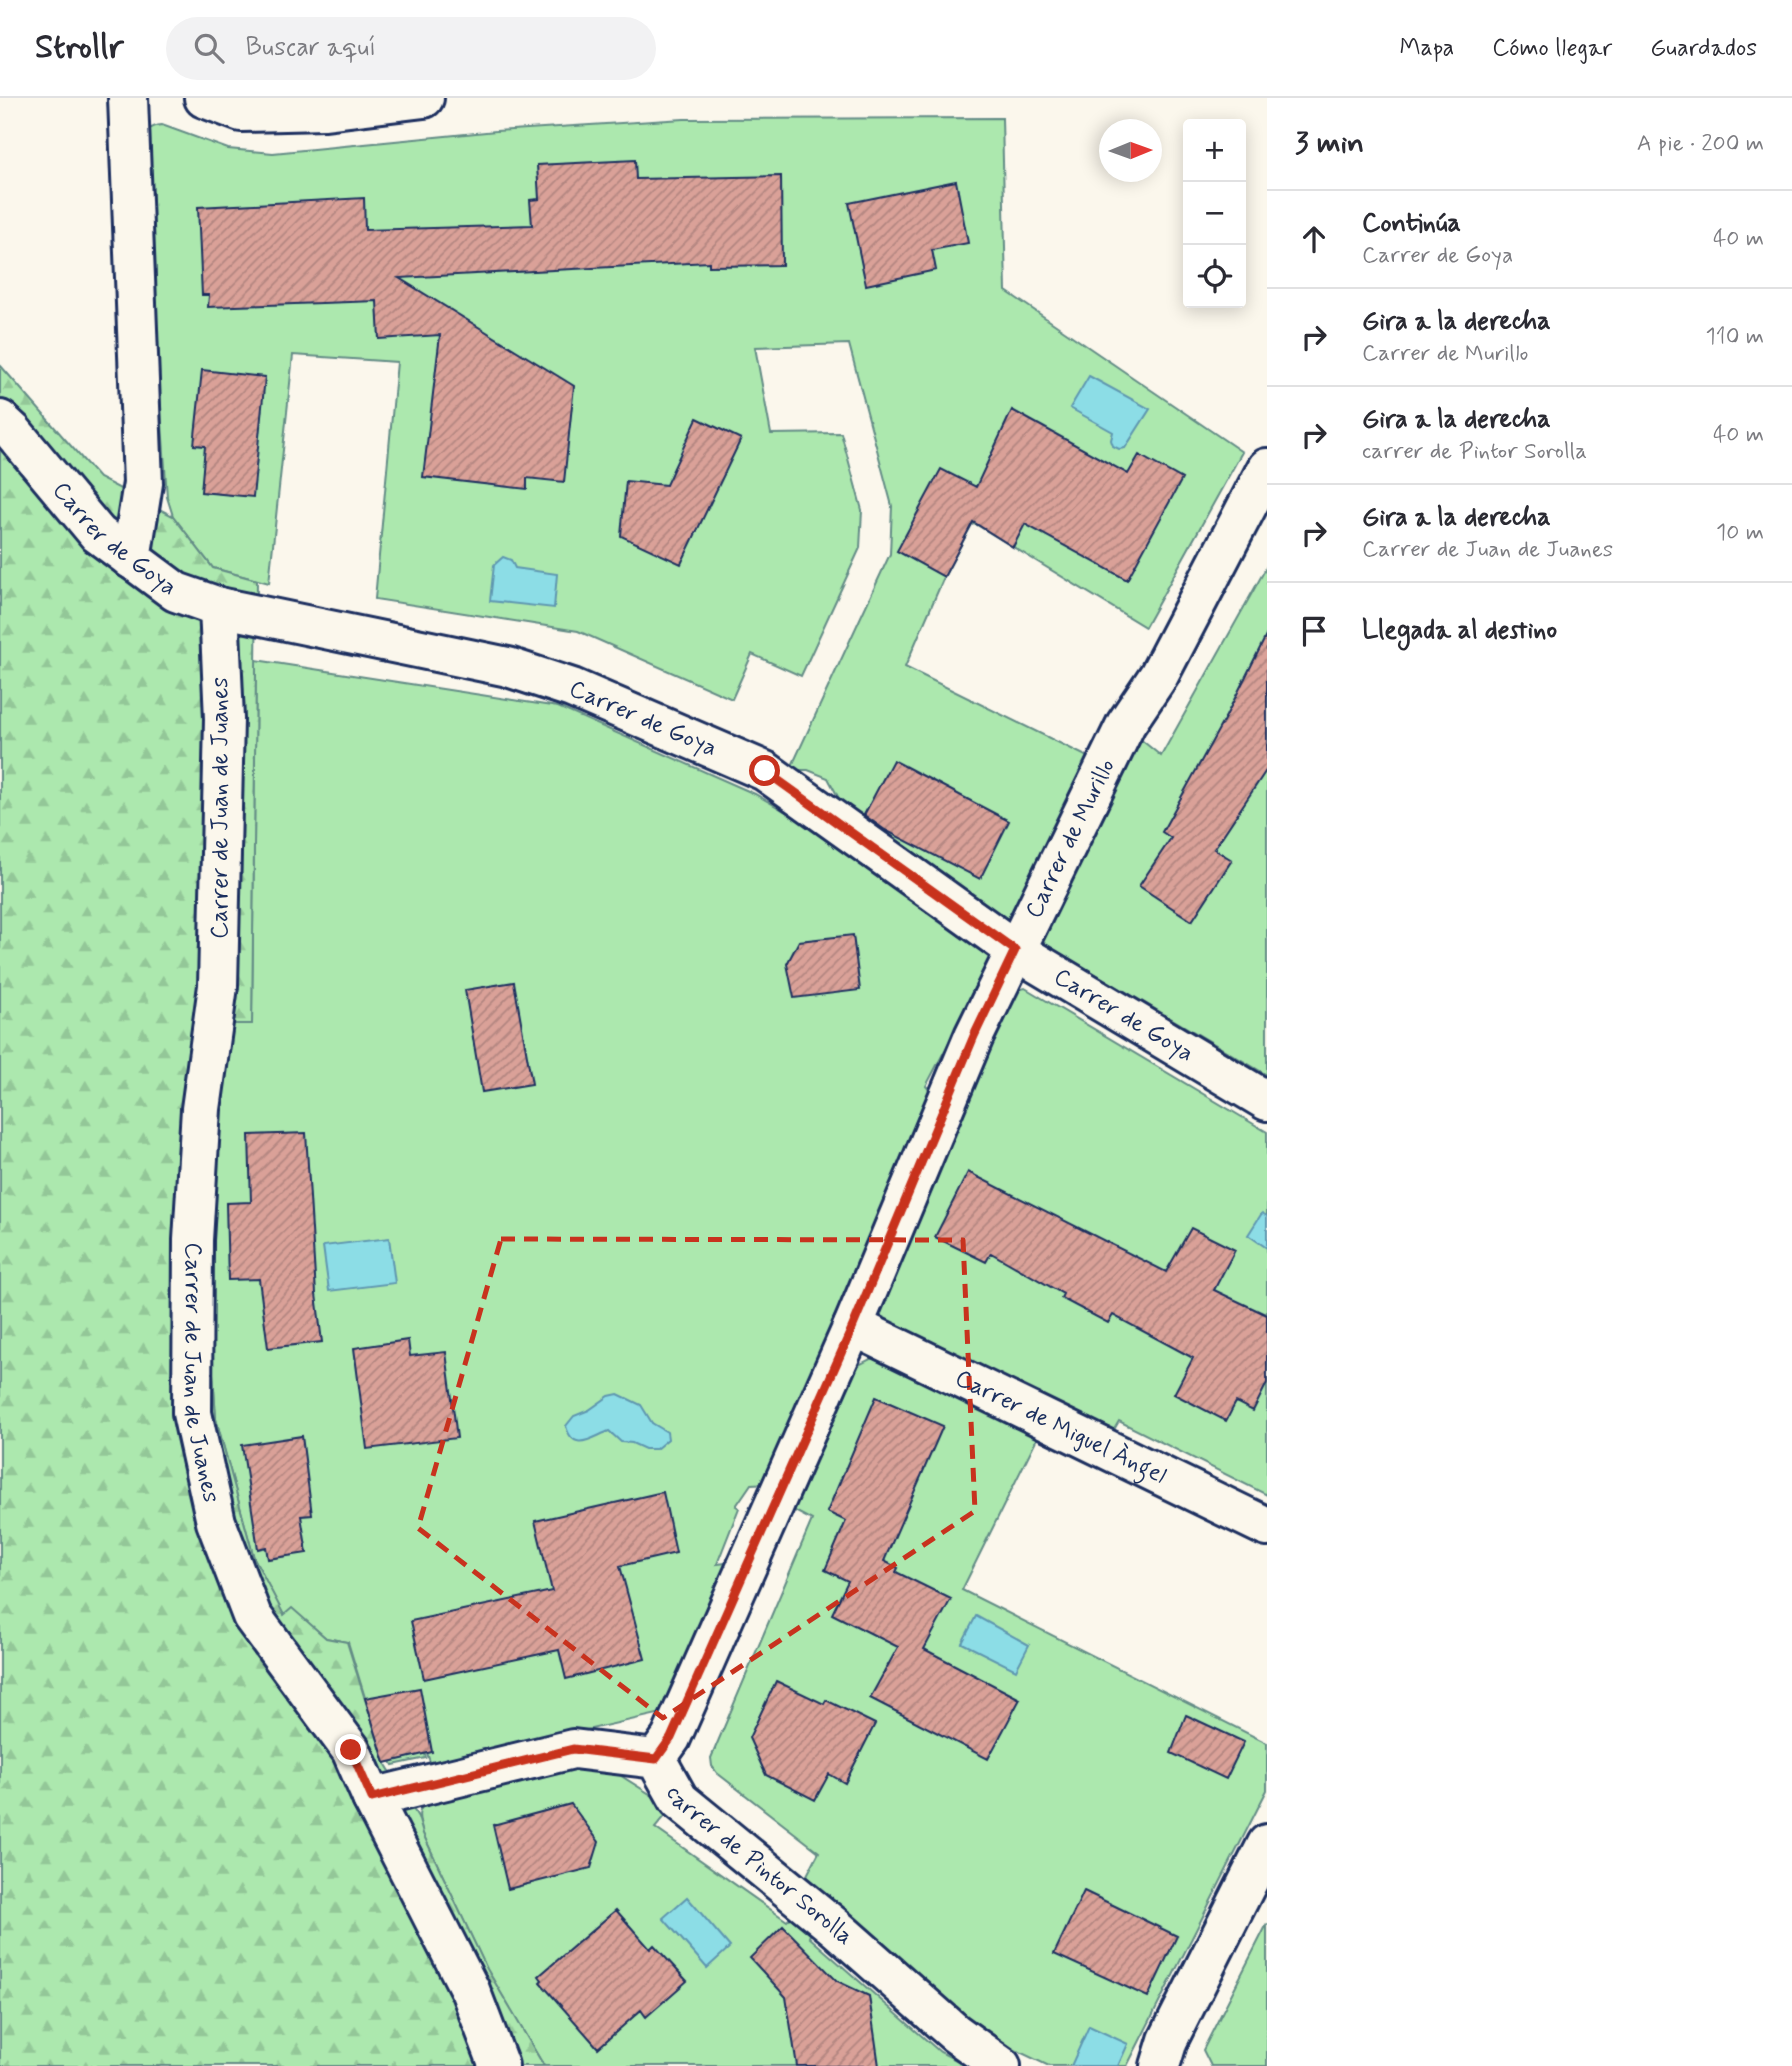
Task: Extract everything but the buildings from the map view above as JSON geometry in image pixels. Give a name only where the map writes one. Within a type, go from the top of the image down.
[{"type":"street","points":[[128,98],[143,483],[131,559]]},
{"type":"street","points":[[204,98],[241,112],[325,110],[424,98]]},
{"type":"street","name":"Carrer de Goya","points":[[0,420],[98,534],[176,592],[219,607],[508,667],[572,688],[765,771],[1015,950],[1267,1101]]},
{"type":"street","name":"Carrer de Murillo","points":[[656,1759],[671,1738],[853,1326],[974,1036],[1126,724],[1159,675],[1267,468]]},
{"type":"street","name":"Carrer de Juan de Juanes","points":[[219,607],[224,719],[218,986],[201,1109],[194,1240],[192,1413],[216,1522],[253,1616],[351,1750],[372,1798],[470,1990],[499,2066]]},
{"type":"street","name":"Carrer de Miguel Àngel","points":[[853,1326],[1267,1527]]},
{"type":"street","name":"carrer de Pintor Sorolla","points":[[372,1798],[573,1749],[656,1759],[679,1800],[836,1928],[955,2033],[1001,2066]]},
{"type":"street","points":[[1160,2066],[1168,2040],[1267,1844]]},
{"type":"highlighted area","points":[[501,1239],[963,1240],[975,1511],[663,1718],[418,1528]]},
{"type":"green space","points":[[1002,118],[1006,291],[1242,452],[1145,627],[977,525],[972,524],[944,577],[905,667],[1094,760],[1017,935],[850,819],[828,778],[808,770],[790,770],[890,554],[892,506],[849,344],[755,347],[771,434],[841,433],[862,510],[860,548],[801,676],[752,654],[732,699],[578,631],[375,599],[397,362],[293,355],[269,583],[213,568],[173,516],[167,497],[143,140],[152,128],[162,125],[228,149],[273,153],[496,131],[684,119]]},
{"type":"green space","points":[[0,365],[99,478],[173,516],[213,568],[257,580],[252,1024],[227,1024],[213,1199],[209,1312],[216,1419],[254,1558],[284,1615],[292,1608],[326,1638],[347,1642],[385,1763],[418,1817],[423,1834],[487,1969],[544,2066],[0,2066]]},
{"type":"green space","points":[[1267,566],[1267,1075],[1031,936],[1134,734],[1161,756]]},
{"type":"green space","points":[[256,660],[558,707],[755,794],[998,949],[926,1086],[931,1092],[770,1483],[751,1484],[736,1506],[739,1508],[717,1564],[735,1562],[671,1711],[431,1765],[427,1753],[426,1758],[393,1765],[391,1761],[385,1763],[348,1642],[326,1638],[292,1609],[284,1616],[254,1558],[216,1419],[209,1312],[213,1199],[228,1023],[252,1024]]},
{"type":"green space","points":[[1025,988],[1267,1132],[1267,1495],[1119,1421],[1112,1433],[875,1317],[997,1023],[1018,990]]},
{"type":"green space","points":[[880,1354],[1040,1432],[962,1590],[1267,1743],[1267,1790],[1127,2066],[1049,2066],[982,2034],[806,1877],[819,1852],[717,1773],[712,1766],[711,1758],[812,1520],[791,1509],[853,1364],[857,1366]]},
{"type":"green space","points":[[599,1762],[672,1808],[655,1828],[787,1921],[798,1910],[815,1923],[809,1937],[940,2052],[968,2066],[544,2066],[487,1970],[423,1834],[420,1812],[428,1800]]},
{"type":"green space","points":[[1267,1924],[1267,2066],[1211,2066],[1203,2050]]},
{"type":"water","points":[[1089,376],[1150,409],[1125,448],[1113,446],[1113,432],[1070,408]]},
{"type":"water","points":[[503,557],[511,560],[515,568],[557,574],[554,608],[490,601],[494,565]]},
{"type":"water","points":[[1262,1213],[1267,1216],[1267,1248],[1248,1235]]},
{"type":"water","points":[[389,1238],[395,1283],[329,1291],[323,1246]]},
{"type":"water","points":[[618,1394],[641,1405],[652,1423],[667,1432],[668,1439],[656,1449],[645,1449],[632,1443],[621,1442],[609,1431],[589,1440],[573,1439],[566,1426],[574,1416],[589,1410],[609,1396]]},
{"type":"water","points":[[976,1616],[1029,1645],[1016,1670],[962,1643]]},
{"type":"water","points":[[687,1897],[730,1947],[707,1968],[663,1918]]},
{"type":"water","points":[[1089,2026],[1128,2044],[1118,2066],[1071,2066]]},
{"type":"route","points":[[351,1750],[372,1798],[573,1749],[656,1759],[671,1738],[853,1326],[974,1036],[1015,950],[765,771]]}]
